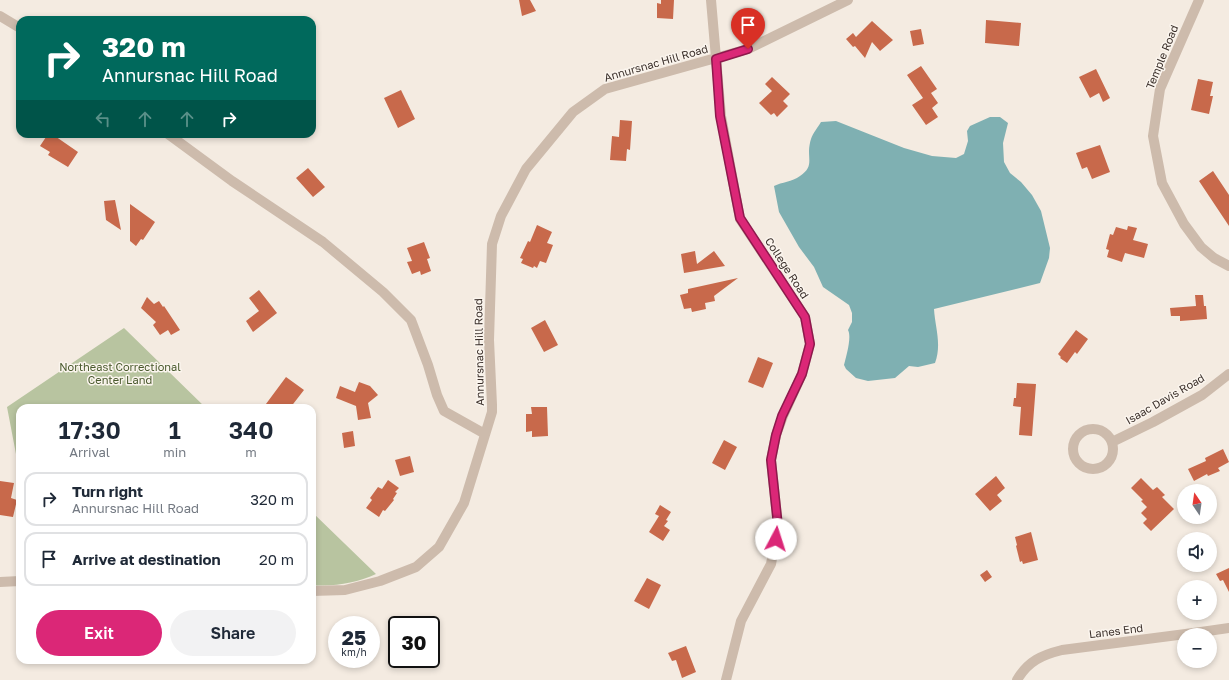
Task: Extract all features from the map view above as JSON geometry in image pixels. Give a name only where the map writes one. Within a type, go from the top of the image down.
[{"type":"street","name":"College Road","points":[[711,0],[720,116],[740,218],[805,317],[810,344],[802,374],[782,416],[776,435],[771,460],[778,526],[771,564],[741,621],[726,680]]},
{"type":"street","name":"Annursnac Hill Road","points":[[316,591],[345,590],[380,581],[416,567],[439,547],[464,502],[492,412],[488,340],[492,244],[501,216],[526,169],[574,112],[588,100],[605,89],[748,49],[848,0]]},
{"type":"street","name":"Temple Road","points":[[1200,0],[1160,89],[1153,136],[1162,183],[1184,224],[1201,247],[1214,258],[1229,266]]},
{"type":"street","points":[[0,16],[16,26]]},
{"type":"street","points":[[173,138],[232,181],[323,242],[383,292],[411,320],[444,411],[485,434]]},
{"type":"street","name":"Isaac Davis Road","points":[[1112,442],[1153,422],[1202,395],[1229,374]]},
{"type":"street","points":[[1091,429],[1104,432],[1109,436],[1112,442],[1112,455],[1105,466],[1099,469],[1087,469],[1075,458],[1073,445],[1080,434],[1085,431],[1091,429]]},
{"type":"street","points":[[0,582],[16,581]]},
{"type":"street","name":"Lanes End","points":[[1017,680],[1032,662],[1045,655],[1062,650],[1229,628]]},
{"type":"green space","name":"Northeast Correctional Center Land","points":[[124,328],[202,404],[16,404],[16,454],[7,407]]},
{"type":"green space","points":[[316,516],[376,574],[345,584],[316,585]]},
{"type":"water","points":[[990,117],[1000,117],[1008,123],[1003,143],[1004,162],[1010,173],[1021,182],[1032,195],[1041,211],[1050,248],[1049,258],[1040,283],[934,309],[938,342],[935,363],[918,367],[909,366],[895,378],[868,381],[856,378],[846,369],[844,365],[849,342],[848,330],[852,322],[852,313],[849,305],[823,287],[814,267],[799,247],[779,212],[774,186],[797,178],[804,173],[809,165],[809,149],[811,140],[821,122],[836,121],[904,148],[932,156],[956,158],[964,154],[968,141],[967,131],[970,126]]},
{"type":"building","points":[[519,0],[530,0],[536,11],[522,16]]},
{"type":"building","points":[[661,0],[674,0],[673,19],[657,18],[657,3],[661,4]]},
{"type":"building","points":[[986,20],[1021,23],[1019,46],[985,43]]},
{"type":"building","points":[[872,21],[893,40],[880,51],[872,42],[865,58],[855,46],[853,47],[846,39],[853,33],[856,37]]},
{"type":"building","points":[[921,29],[924,44],[913,46],[910,31]]},
{"type":"building","points":[[921,66],[937,89],[931,93],[938,103],[932,108],[938,117],[926,125],[912,105],[923,98],[907,75]]},
{"type":"building","points":[[1096,69],[1110,98],[1103,102],[1099,93],[1090,98],[1079,77]]},
{"type":"building","points":[[772,77],[790,94],[783,101],[788,106],[777,117],[774,113],[771,115],[759,103],[772,91],[765,84]]},
{"type":"building","points":[[1198,79],[1213,82],[1210,96],[1213,96],[1209,114],[1191,110]]},
{"type":"building","points":[[401,90],[415,119],[398,128],[384,98]]},
{"type":"building","points":[[620,120],[632,121],[630,150],[627,149],[626,161],[610,160],[612,136],[619,137]]},
{"type":"building","points":[[45,138],[58,138],[78,152],[68,167],[48,155],[50,152],[40,146]]},
{"type":"building","points":[[1100,145],[1110,172],[1092,179],[1087,167],[1082,169],[1076,153]]},
{"type":"building","points":[[308,168],[325,187],[313,197],[296,178]]},
{"type":"building","points":[[1213,171],[1229,195],[1229,226],[1199,181]]},
{"type":"building","points":[[115,200],[121,230],[106,220],[104,201]]},
{"type":"building","points":[[130,204],[155,222],[143,240],[141,239],[136,246],[130,241]]},
{"type":"building","points":[[537,225],[552,232],[547,243],[553,245],[546,263],[540,261],[537,268],[534,266],[533,268],[521,263],[523,259],[520,258],[528,241],[530,242]]},
{"type":"building","points":[[1128,226],[1137,228],[1133,240],[1148,244],[1144,258],[1125,253],[1122,262],[1107,257],[1109,250],[1106,249],[1110,234],[1113,235],[1116,227],[1127,230]]},
{"type":"building","points":[[424,242],[430,258],[427,259],[431,271],[421,275],[420,271],[412,274],[407,262],[412,261],[407,248]]},
{"type":"building","points":[[695,251],[697,264],[714,251],[725,266],[684,273],[681,254]]},
{"type":"building","points":[[738,278],[714,296],[715,301],[705,303],[706,309],[692,312],[691,308],[684,309],[680,295],[688,293],[688,289]]},
{"type":"building","points":[[259,290],[277,313],[253,332],[246,321],[259,311],[249,298]]},
{"type":"building","points":[[1195,295],[1203,295],[1207,319],[1180,321],[1180,316],[1171,316],[1170,308],[1196,306]]},
{"type":"building","points":[[147,297],[154,304],[159,301],[163,307],[164,306],[180,330],[171,335],[168,330],[160,335],[153,325],[156,322],[141,308]]},
{"type":"building","points":[[545,320],[558,345],[544,352],[531,328]]},
{"type":"building","points":[[1076,330],[1088,339],[1077,354],[1075,352],[1067,363],[1060,358],[1061,357],[1058,354]]},
{"type":"building","points":[[758,357],[773,363],[763,388],[748,382]]},
{"type":"building","points":[[286,377],[304,390],[293,404],[266,404]]},
{"type":"building","points":[[359,382],[370,386],[378,395],[368,403],[371,418],[358,420],[356,406],[336,398],[340,386],[355,392]]},
{"type":"building","points":[[1017,383],[1036,384],[1032,436],[1019,435],[1021,407],[1013,406],[1014,398],[1016,398]]},
{"type":"building","points":[[531,407],[547,407],[548,436],[532,437],[532,431],[526,432],[526,414],[532,414]]},
{"type":"building","points":[[353,431],[355,446],[344,448],[342,433]]},
{"type":"building","points":[[724,440],[737,447],[725,470],[712,463]]},
{"type":"building","points":[[1223,449],[1229,462],[1218,468],[1220,471],[1208,476],[1207,474],[1194,481],[1188,469],[1206,461],[1205,458]]},
{"type":"building","points":[[410,456],[414,472],[400,476],[395,460]]},
{"type":"building","points":[[996,476],[1005,488],[997,495],[1002,501],[990,511],[975,494]]},
{"type":"building","points":[[1141,478],[1153,490],[1157,487],[1165,495],[1162,497],[1174,509],[1151,531],[1143,523],[1147,519],[1141,513],[1147,507],[1141,501],[1143,500],[1131,488]]},
{"type":"building","points":[[388,480],[399,488],[395,492],[397,493],[393,499],[394,500],[385,511],[383,510],[379,517],[366,508],[372,500],[370,498],[378,487],[382,489]]},
{"type":"building","points":[[0,481],[14,483],[11,498],[16,500],[16,504],[13,517],[0,515]]},
{"type":"building","points":[[660,505],[671,512],[666,520],[668,521],[664,526],[670,530],[663,541],[649,532],[659,516],[655,514]]},
{"type":"building","points":[[1031,532],[1038,560],[1023,564],[1022,561],[1020,562],[1015,537]]},
{"type":"building","points":[[1229,568],[1229,592],[1223,580],[1220,581],[1216,574]]},
{"type":"building","points":[[987,570],[992,577],[985,582],[980,575]]},
{"type":"building","points":[[647,578],[661,585],[649,609],[634,601]]},
{"type":"building","points":[[686,646],[696,672],[682,678],[676,660],[672,661],[668,653]]},
{"type":"route","points":[[748,49],[716,59],[720,116],[740,218],[805,317],[810,344],[802,374],[782,416],[776,435],[771,460],[778,526],[776,539]]}]
